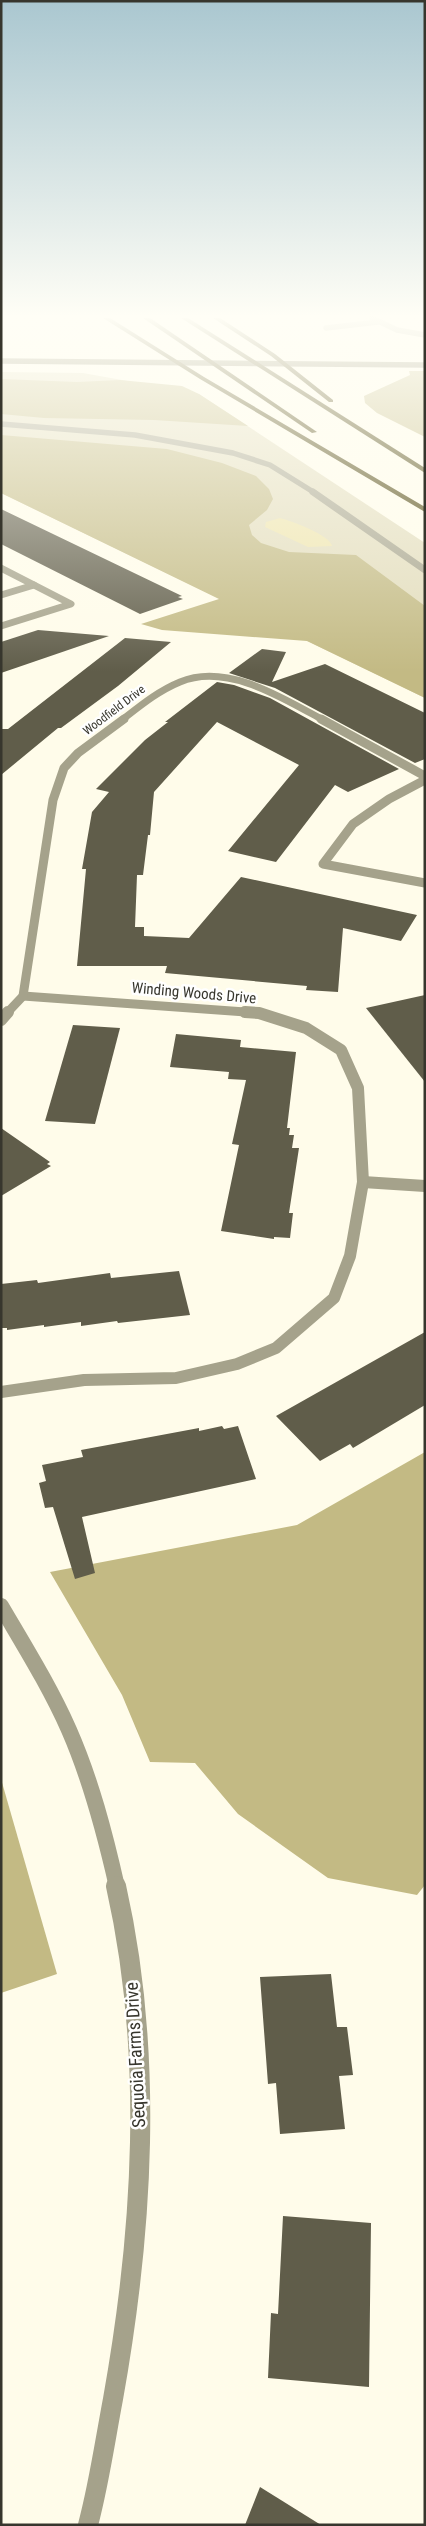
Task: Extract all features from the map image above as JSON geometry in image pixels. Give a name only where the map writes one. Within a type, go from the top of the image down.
[{"type":"highway","points":[[301,436],[425,508]]},
{"type":"highway","points":[[371,436],[425,470]]},
{"type":"highway","points":[[377,436],[425,470]]},
{"type":"highway","points":[[345,453],[425,508]]},
{"type":"street","points":[[140,436],[234,452],[270,465],[425,570]]},
{"type":"street","points":[[1,568],[71,604],[1,626]]},
{"type":"street","points":[[1,595],[34,585]]},
{"type":"street","name":"Woodfield Drive","points":[[23,996],[53,800],[64,768],[78,753],[158,692],[181,681],[203,676],[245,681],[298,706],[425,776]]},
{"type":"street","points":[[425,780],[389,799],[353,824],[322,864],[425,883]]},
{"type":"street","points":[[1,1020],[23,996]]},
{"type":"street","name":"Winding Woods Drive","points":[[1,1392],[84,1380],[176,1378],[237,1364],[276,1348],[334,1298],[350,1256],[363,1182],[358,1088],[341,1050],[306,1028],[259,1013],[23,996]]},
{"type":"street","points":[[363,1182],[425,1186]]},
{"type":"street","name":"Sequoia Farms Drive","points":[[1,1606],[53,1696],[77,1748],[99,1812],[119,1898],[133,1994],[140,2111],[136,2230],[119,2373],[88,2525]]},
{"type":"shaded area","points":[[1,436],[263,436],[425,543],[425,698],[1,493]]},
{"type":"shaded area","points":[[1,436],[167,449],[222,463],[256,476],[269,489],[273,499],[267,510],[249,525],[252,535],[261,543],[289,552],[356,555],[425,606],[425,698],[307,641],[162,630],[141,624],[219,599],[1,493]]},
{"type":"shaded area","points":[[280,518],[318,533],[325,537],[332,546],[308,547],[265,527],[266,522]]},
{"type":"shaded area","points":[[425,1452],[425,1885],[417,1895],[328,1878],[238,1814],[195,1763],[150,1762],[122,1695],[50,1572],[297,1525]]},
{"type":"shaded area","points":[[1,1779],[57,1974],[1,1993]]},
{"type":"building","points":[[1,509],[182,596],[178,597],[183,599],[140,614],[1,544]]},
{"type":"building","points":[[38,630],[109,636],[1,673],[1,642]]},
{"type":"building","points":[[125,638],[171,642],[118,686],[61,728],[58,728],[1,775],[1,729],[8,729]]},
{"type":"building","points":[[262,649],[286,652],[272,682],[325,664],[425,713],[425,759],[415,763],[275,688],[229,673]]},
{"type":"building","points":[[217,682],[234,685],[270,698],[399,769],[348,792],[335,785],[276,862],[228,851],[299,765],[217,722],[154,792],[150,835],[148,835],[143,875],[137,875],[135,927],[144,927],[144,936],[189,938],[241,877],[417,915],[401,941],[343,928],[338,992],[306,990],[307,986],[165,973],[167,966],[77,966],[86,869],[82,869],[92,812],[109,792],[96,789],[145,740],[168,722],[165,722]]},
{"type":"building","points":[[425,995],[425,1082],[366,1008]]},
{"type":"building","points":[[73,1025],[120,1028],[95,1124],[45,1121]]},
{"type":"building","points":[[176,1034],[241,1040],[240,1047],[296,1052],[287,1128],[290,1128],[289,1135],[294,1135],[292,1148],[299,1148],[289,1213],[293,1213],[290,1238],[274,1237],[274,1239],[221,1231],[239,1145],[232,1144],[246,1080],[228,1079],[229,1072],[170,1067]]},
{"type":"building","points":[[1,1128],[50,1162],[47,1164],[51,1166],[1,1196]]},
{"type":"building","points":[[179,1271],[190,1315],[81,1326],[81,1322],[7,1330],[7,1328],[1,1328],[1,1284],[37,1280],[38,1283],[110,1273],[111,1278]]},
{"type":"building","points":[[425,1332],[425,1405],[353,1448],[350,1444],[320,1461],[276,1416]]},
{"type":"building","points":[[222,1426],[224,1429],[238,1426],[256,1479],[82,1517],[95,1573],[75,1579],[53,1507],[45,1508],[39,1483],[46,1481],[42,1465],[83,1457],[81,1450],[199,1428],[199,1431]]},
{"type":"building","points":[[331,1974],[337,2027],[347,2027],[353,2075],[339,2076],[345,2129],[280,2134],[276,2083],[268,2084],[260,1977]]},
{"type":"building","points":[[283,2216],[371,2223],[369,2387],[268,2378],[271,2313],[278,2314]]},
{"type":"building","points":[[260,2487],[321,2525],[245,2525]]}]
